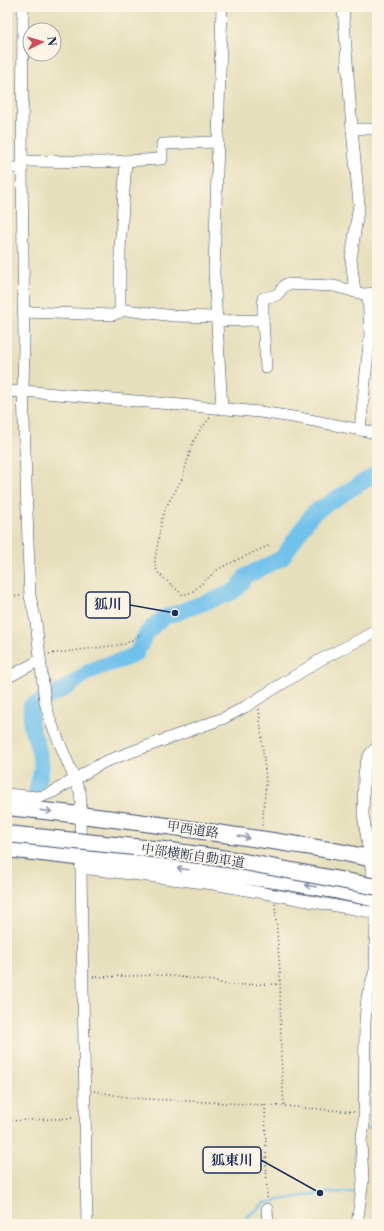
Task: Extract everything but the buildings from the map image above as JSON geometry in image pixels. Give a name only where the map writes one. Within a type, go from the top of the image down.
[{"type":"highway","name":"甲西道路","points":[[7,807],[80,814],[259,839],[374,860]]},
{"type":"highway","name":"中部横断自動車道","points":[[7,834],[164,850],[234,860],[376,900]]},
{"type":"highway","points":[[7,849],[81,862],[276,880],[328,889],[376,900]]},
{"type":"street","points":[[23,7],[23,391],[30,596],[36,622],[44,696],[50,720],[80,792],[81,802],[86,1224]]},
{"type":"street","points":[[219,408],[217,319],[214,272],[222,7]]},
{"type":"street","points":[[343,7],[359,204],[351,259],[355,292]]},
{"type":"street","points":[[352,129],[377,129]]},
{"type":"street","points":[[7,168],[22,165],[162,159],[162,144],[217,142]]},
{"type":"street","points":[[120,312],[120,250],[126,161]]},
{"type":"street","points":[[266,368],[263,298],[277,295],[286,284],[334,286],[355,292],[372,293],[370,334],[360,430]]},
{"type":"street","points":[[23,312],[113,315],[125,310],[174,316],[263,320]]},
{"type":"street","points":[[7,392],[23,391],[260,412],[375,432]]},
{"type":"street","points":[[7,794],[37,797],[43,796],[53,792],[104,762],[224,718],[258,699],[320,660],[377,631]]},
{"type":"street","points":[[7,678],[40,658]]},
{"type":"street","points":[[357,1224],[363,1180],[361,1140],[365,1113],[365,1022],[367,997],[375,970],[376,900],[374,860],[363,814],[364,773],[370,754],[377,747]]},
{"type":"street","points":[[81,862],[274,894],[376,900]]},
{"type":"street","points":[[267,1209],[268,1224]]},
{"type":"path","points":[[219,408],[200,430],[193,442],[182,480],[166,507],[162,518],[155,560],[157,571],[183,595],[192,592],[217,570],[270,546]]},
{"type":"path","points":[[7,597],[30,596]]},
{"type":"path","points":[[40,658],[125,644],[142,634]]},
{"type":"path","points":[[258,699],[266,782],[264,817],[259,839]]},
{"type":"path","points":[[274,894],[280,972],[281,1056],[284,1106]]},
{"type":"path","points":[[83,977],[163,975],[214,981],[227,985],[279,984]]},
{"type":"path","points":[[85,1090],[130,1098],[284,1106],[365,1113]]},
{"type":"path","points":[[265,1105],[267,1197]]},
{"type":"path","points":[[7,1120],[85,1118]]},
{"type":"waterway","points":[[36,792],[42,767],[38,747],[31,727],[31,706],[66,688],[87,673],[99,667],[136,654],[146,634],[156,623],[165,617],[231,593],[238,588],[246,576],[282,558],[310,517],[316,511],[377,473]]},
{"type":"waterway","points":[[368,1128],[377,1126]]},
{"type":"waterway","points":[[356,1157],[354,1134],[360,1132]]},
{"type":"waterway","points":[[239,1224],[264,1203],[320,1193],[356,1192],[356,1190]]},
{"type":"place","name":"狐川","points":[[175,613]]},
{"type":"place","name":"狐東川","points":[[320,1193]]}]
